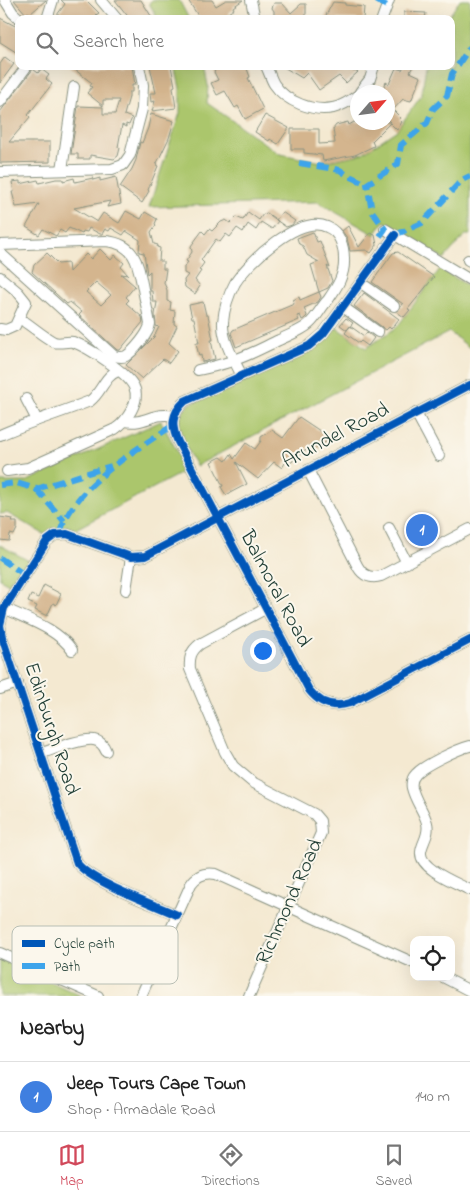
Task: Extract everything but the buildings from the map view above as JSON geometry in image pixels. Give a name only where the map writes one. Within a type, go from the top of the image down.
[{"type":"street","points":[[5,0],[16,15]]},
{"type":"street","points":[[47,15],[53,0]]},
{"type":"street","points":[[101,0],[114,15]]},
{"type":"street","points":[[251,0],[254,15]]},
{"type":"street","points":[[383,15],[389,0]]},
{"type":"street","points":[[2,96],[25,70]]},
{"type":"street","points":[[0,172],[116,168],[123,165],[129,158],[142,109],[143,85],[140,70]]},
{"type":"street","points":[[268,70],[275,85],[281,92],[303,105],[314,108],[335,108],[350,100]]},
{"type":"street","points":[[365,85],[373,70]]},
{"type":"street","points":[[62,170],[74,87]]},
{"type":"street","points":[[198,370],[234,360],[309,325],[336,289],[341,279],[345,263],[344,250],[333,230],[319,224],[310,224],[290,234],[260,254],[243,272],[230,295],[223,325],[234,360],[242,376]]},
{"type":"street","points":[[385,229],[470,280]]},
{"type":"street","points":[[126,421],[140,422],[161,414],[174,416],[178,407],[185,401],[309,346],[323,334],[396,235]]},
{"type":"street","points":[[0,245],[106,241],[120,244],[130,251],[138,265],[150,324],[148,332],[128,354],[121,357],[112,354],[0,253]]},
{"type":"street","points":[[0,277],[18,292],[26,302],[15,326],[0,329]]},
{"type":"street","points":[[361,283],[394,306]]},
{"type":"street","points":[[343,307],[378,332]]},
{"type":"street","points":[[7,471],[28,468],[115,429],[126,421],[135,400],[136,392],[132,383],[107,360],[74,342],[53,341],[25,322]]},
{"type":"street","points":[[0,435],[92,399],[109,375],[118,371]]},
{"type":"street","name":"Arundel Road","points":[[218,517],[470,385]]},
{"type":"street","points":[[26,398],[37,420]]},
{"type":"street","points":[[416,413],[439,456]]},
{"type":"street","name":"Balmoral Road","points":[[174,416],[172,426],[174,433],[265,609],[309,690],[322,702],[333,705],[350,703],[470,640]]},
{"type":"street","points":[[308,470],[363,574],[371,577],[378,577],[470,530]]},
{"type":"street","points":[[126,590],[131,557],[145,556],[218,517]]},
{"type":"street","points":[[389,528],[407,563]]},
{"type":"street","name":"Edinburgh Road","points":[[131,557],[67,534],[55,535],[47,541],[4,608],[0,619],[1,631],[75,859],[86,873],[102,882],[177,915]]},
{"type":"street","points":[[4,608],[60,637],[72,650]]},
{"type":"street","name":"Richmond Road","points":[[249,996],[321,833],[320,821],[314,814],[252,782],[234,766],[225,752],[189,662],[193,650],[200,644],[265,609]]},
{"type":"street","points":[[0,689],[18,683]]},
{"type":"street","points":[[42,753],[91,740],[101,743],[106,751]]},
{"type":"street","points":[[470,746],[426,767],[414,775],[412,782],[414,795],[428,826],[427,837],[421,851],[423,862],[428,868],[470,890]]},
{"type":"street","points":[[172,926],[191,884],[197,877],[206,873],[216,874],[410,961]]},
{"type":"street","points":[[0,952],[12,957]]},
{"type":"street","points":[[451,981],[470,991]]},
{"type":"street","points":[[71,984],[98,996]]},
{"type":"street","points":[[141,996],[146,984]]},
{"type":"green space","points":[[152,0],[179,0],[187,15],[156,15],[149,3]]},
{"type":"green space","points":[[460,0],[470,0],[470,235],[465,235],[444,259],[384,221],[375,235],[318,202],[149,207],[180,113],[180,88],[176,70],[205,70],[208,85],[207,103],[280,154],[322,162],[357,155],[397,130],[421,96],[425,70],[455,70],[455,15],[450,15]]},
{"type":"green space","points":[[440,269],[470,287],[470,348],[449,332],[196,466],[183,442],[178,427],[182,412],[188,405],[312,349],[334,326],[366,348],[397,327]]},
{"type":"green space","points":[[161,421],[187,470],[70,532],[58,530],[47,536],[7,513],[0,514],[0,482],[25,482]]},
{"type":"green space","points":[[0,545],[29,561],[12,586],[0,579]]},
{"type":"green space","points":[[0,959],[12,964],[12,984],[55,984],[82,996],[0,996]]},
{"type":"marked path","points":[[376,0],[387,6]]},
{"type":"marked path","points":[[455,70],[470,47]]},
{"type":"marked path","points":[[380,236],[385,229],[372,211],[367,184],[398,164],[401,145],[427,123],[433,109],[447,96],[455,70]]},
{"type":"marked path","points":[[299,163],[340,170],[367,184]]},
{"type":"marked path","points":[[395,235],[422,223],[462,180],[470,176]]},
{"type":"marked path","points":[[60,533],[67,516],[91,486],[123,459],[172,426]]},
{"type":"marked path","points":[[0,485],[17,483],[36,489],[111,466]]},
{"type":"marked path","points":[[36,489],[64,521]]},
{"type":"marked path","points":[[0,558],[25,575]]},
{"type":"cycle path","points":[[395,235],[323,334],[309,346],[185,401],[175,415],[174,431],[178,442],[309,690],[318,699],[333,705],[350,703],[470,640]]},
{"type":"cycle path","points":[[177,915],[108,885],[95,878],[77,863],[2,637],[0,625],[4,608],[47,541],[55,535],[67,534],[131,557],[145,556],[470,385]]},
{"type":"place","name":"Jeep Tours Cape Town","points":[[422,530]]}]
